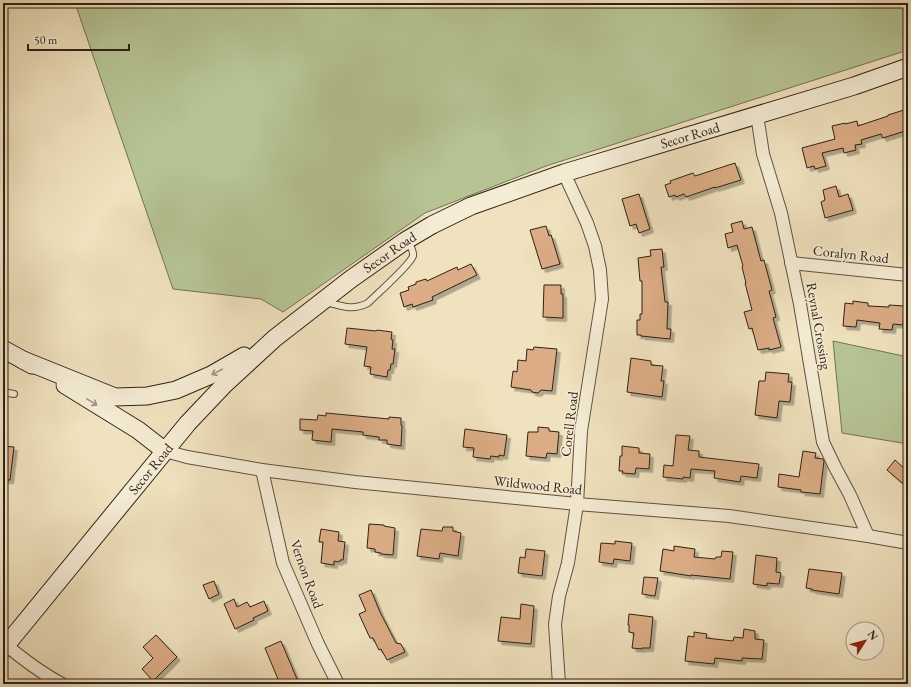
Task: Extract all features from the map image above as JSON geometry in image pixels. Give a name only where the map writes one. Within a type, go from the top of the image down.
[{"type":"main road","name":"Secor Road","points":[[4,647],[188,423],[225,384],[275,338],[351,279],[407,240],[432,225],[471,206],[564,173],[757,116],[854,86],[908,67]]},
{"type":"main road","points":[[23,360],[116,397],[147,396],[176,390],[211,375],[275,338]]},
{"type":"main road","points":[[3,349],[138,430],[165,451]]},
{"type":"street","name":"Reynal Crossing","points":[[757,116],[763,154],[780,213],[800,304],[823,442],[850,495],[868,536]]},
{"type":"street","name":"Corell Road","points":[[559,684],[555,624],[559,596],[568,563],[576,504],[581,431],[602,299],[600,270],[595,246],[587,223],[564,173]]},
{"type":"street","name":"Coralyn Road","points":[[791,263],[908,276]]},
{"type":"street","name":"Wildwood Road","points":[[165,451],[187,457],[262,470],[355,482],[576,504],[729,516],[908,543]]},
{"type":"street","name":"Vernon Road","points":[[262,470],[283,563],[318,644],[338,684]]},
{"type":"street","points":[[4,647],[28,664],[62,684]]},
{"type":"lane","points":[[322,301],[346,308],[360,307],[368,303],[407,265],[413,251],[407,240]]},
{"type":"lane","points":[[3,392],[14,394]]},
{"type":"green space","points":[[75,3],[908,3],[908,50],[546,166],[425,213],[283,312],[261,299],[173,289]]},
{"type":"green space","points":[[833,341],[908,357],[908,444],[842,433]]},
{"type":"building","points":[[904,110],[908,110],[908,130],[883,138],[881,134],[861,140],[862,144],[855,145],[856,150],[844,153],[843,148],[822,153],[826,166],[815,169],[814,166],[807,168],[802,148],[835,139],[832,126],[857,121],[858,126]]},
{"type":"building","points":[[735,163],[741,180],[686,197],[684,194],[676,197],[675,195],[669,197],[665,185],[671,183],[670,181],[693,173],[695,176]]},
{"type":"building","points":[[836,186],[839,197],[848,194],[853,210],[825,218],[821,202],[825,200],[823,190]]},
{"type":"building","points":[[639,194],[650,229],[639,233],[636,224],[630,226],[622,199]]},
{"type":"building","points":[[742,221],[744,229],[752,227],[761,261],[764,260],[772,290],[769,291],[776,317],[773,318],[781,347],[769,350],[769,348],[758,350],[752,328],[749,329],[744,312],[752,310],[745,283],[743,266],[737,245],[728,248],[725,234],[733,232],[731,224]]},
{"type":"building","points":[[546,226],[549,236],[551,235],[560,264],[542,269],[530,230]]},
{"type":"building","points":[[662,249],[664,267],[661,267],[665,302],[668,302],[667,329],[671,329],[670,339],[637,335],[637,320],[640,320],[640,314],[642,314],[642,281],[640,281],[638,258],[651,256],[650,250]]},
{"type":"building","points":[[471,264],[477,275],[432,297],[433,300],[413,307],[412,304],[404,307],[400,293],[409,290],[408,287],[416,284],[416,282],[426,279],[427,281],[457,267],[458,270]]},
{"type":"building","points":[[544,285],[561,285],[561,294],[563,294],[563,318],[543,317]]},
{"type":"building","points":[[853,301],[868,303],[868,306],[904,306],[903,325],[893,324],[892,330],[879,329],[880,323],[857,320],[856,327],[843,326],[845,303],[853,304]]},
{"type":"building","points":[[347,328],[392,332],[392,349],[395,349],[393,364],[391,364],[390,370],[388,370],[387,377],[370,374],[371,367],[364,366],[367,347],[345,344]]},
{"type":"building","points":[[534,347],[557,349],[552,391],[541,390],[538,393],[532,392],[531,390],[511,387],[513,371],[517,372],[518,360],[526,361],[527,349],[533,350]]},
{"type":"building","points":[[631,358],[651,361],[651,365],[663,366],[661,381],[664,381],[662,397],[627,392]]},
{"type":"building","points":[[766,372],[789,374],[788,382],[792,382],[790,402],[779,401],[777,418],[755,415],[759,381],[765,381]]},
{"type":"building","points":[[326,413],[389,419],[389,417],[401,418],[401,446],[387,444],[387,440],[379,440],[379,437],[363,435],[363,432],[332,429],[331,442],[312,440],[313,431],[300,430],[300,419],[317,420],[318,415],[326,416]]},
{"type":"building","points":[[538,427],[549,428],[549,431],[559,432],[557,454],[547,453],[546,458],[526,456],[528,432],[538,432]]},
{"type":"building","points":[[465,429],[507,435],[504,456],[491,456],[490,459],[473,457],[474,448],[463,447]]},
{"type":"building","points":[[676,435],[690,436],[688,450],[699,451],[699,457],[759,464],[757,478],[741,476],[740,482],[714,478],[715,471],[691,469],[690,478],[683,477],[683,479],[663,477],[664,465],[673,466]]},
{"type":"building","points":[[3,446],[14,447],[10,480],[3,480]]},
{"type":"building","points":[[622,446],[639,448],[639,453],[650,454],[649,469],[636,468],[635,474],[622,473],[623,471],[619,471]]},
{"type":"building","points":[[803,451],[816,453],[815,458],[823,459],[824,461],[820,494],[778,487],[779,474],[799,477]]},
{"type":"building","points":[[895,460],[908,472],[908,488],[887,470]]},
{"type":"building","points":[[369,524],[384,525],[395,528],[393,555],[381,554],[375,552],[375,549],[367,548]]},
{"type":"building","points":[[443,527],[453,527],[453,531],[461,533],[458,556],[440,553],[439,559],[417,556],[421,529],[442,531]]},
{"type":"building","points":[[321,529],[339,532],[338,541],[345,542],[343,560],[340,560],[339,562],[334,561],[334,565],[321,563],[323,542],[319,542]]},
{"type":"building","points":[[615,541],[632,543],[630,561],[614,559],[613,564],[599,562],[601,543],[615,544]]},
{"type":"building","points":[[674,546],[695,549],[694,557],[715,559],[716,557],[721,557],[722,551],[733,552],[730,579],[691,576],[660,571],[663,549],[674,551]]},
{"type":"building","points":[[526,549],[545,551],[542,576],[518,573],[520,557],[525,558]]},
{"type":"building","points":[[756,555],[777,558],[776,572],[781,573],[779,584],[767,583],[767,586],[753,584]]},
{"type":"building","points":[[809,569],[842,573],[839,594],[806,588]]},
{"type":"building","points":[[644,577],[658,578],[655,596],[642,594]]},
{"type":"building","points":[[214,581],[219,594],[209,599],[203,585]]},
{"type":"building","points":[[371,590],[380,612],[396,643],[401,644],[405,652],[387,660],[381,649],[379,650],[373,638],[370,638],[359,614],[366,611],[359,595]]},
{"type":"building","points":[[234,599],[237,607],[247,602],[250,607],[264,601],[268,611],[235,629],[224,604]]},
{"type":"building","points":[[521,604],[534,606],[531,644],[498,641],[501,617],[520,619]]},
{"type":"building","points":[[629,614],[653,617],[650,648],[632,648],[634,633],[629,632]]},
{"type":"building","points":[[744,629],[755,631],[755,639],[764,640],[762,659],[742,658],[742,661],[715,658],[714,664],[685,661],[688,636],[694,637],[694,632],[707,634],[706,638],[733,641],[734,637],[743,638]]},
{"type":"building","points":[[156,635],[177,657],[153,681],[142,669],[153,658],[143,647]]},
{"type":"building","points":[[281,641],[299,684],[280,684],[265,648]]}]
